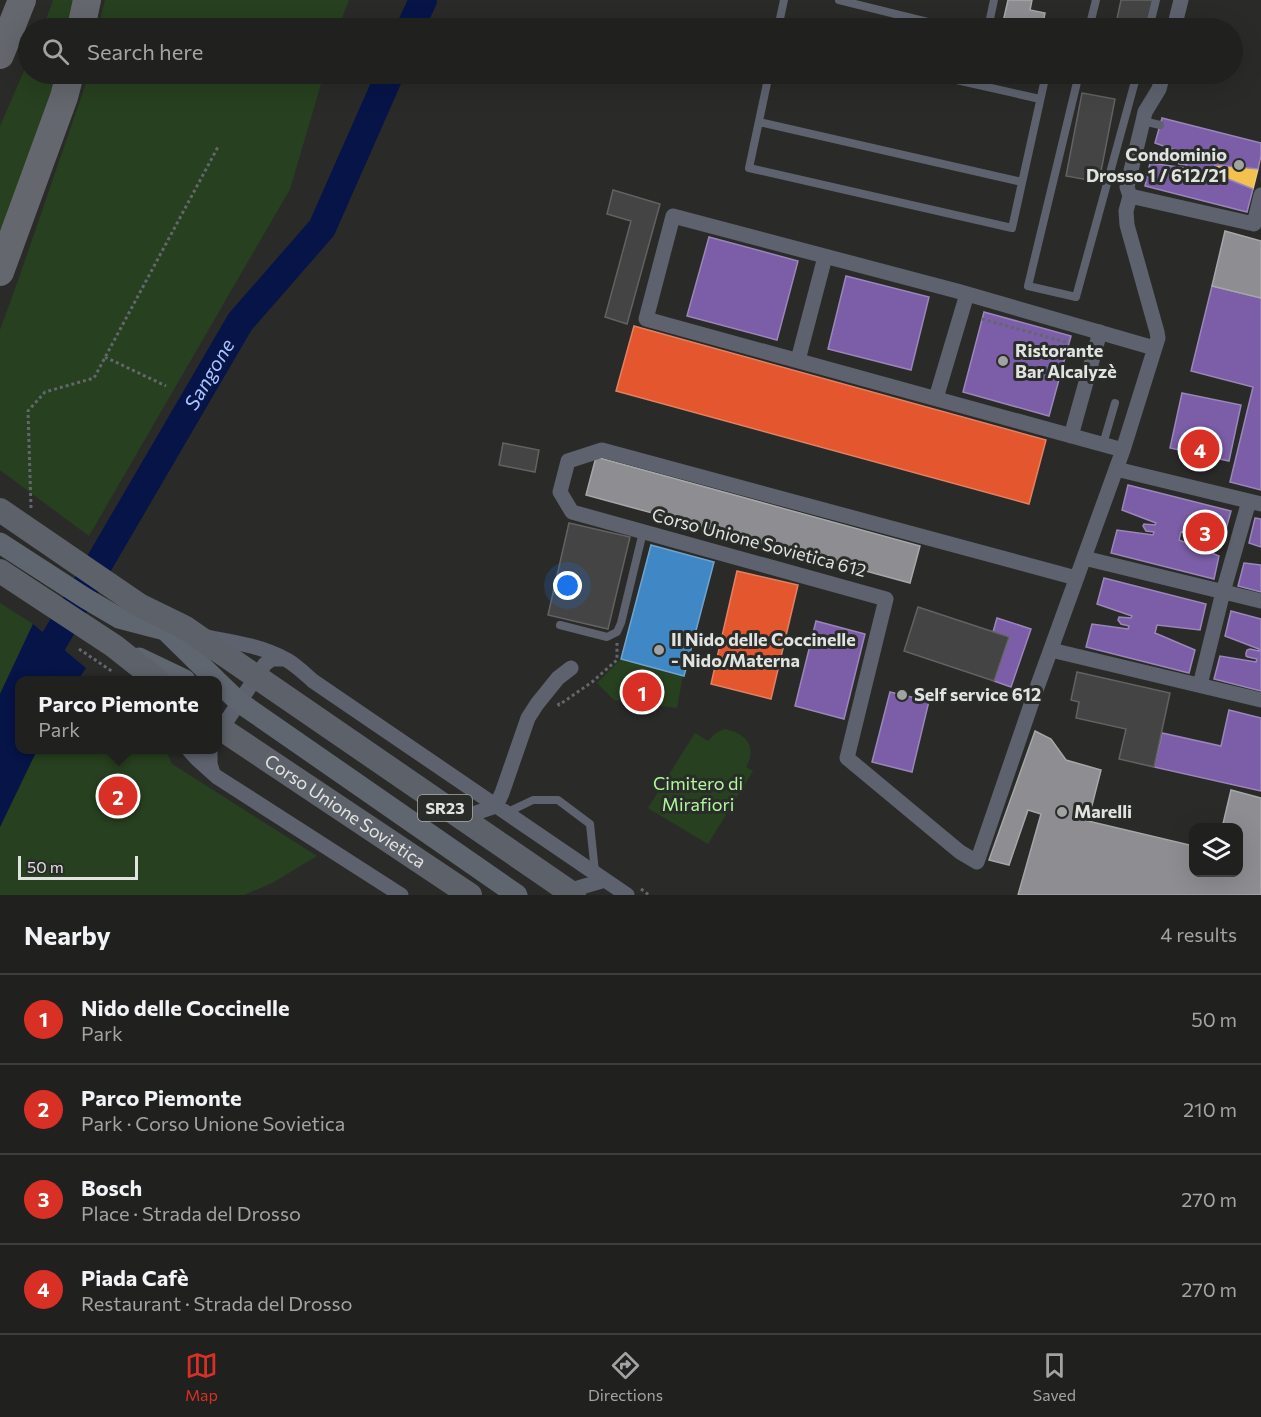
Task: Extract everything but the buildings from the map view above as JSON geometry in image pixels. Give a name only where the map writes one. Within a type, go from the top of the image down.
[{"type":"highway","points":[[0,56],[22,0]]},
{"type":"highway","points":[[83,18],[87,0]]},
{"type":"highway","points":[[0,272],[67,84]]},
{"type":"main road","name":"SR23","points":[[0,510],[82,566],[129,607],[184,627],[571,893]]},
{"type":"main road","points":[[4,575],[61,597],[102,647],[149,676]]},
{"type":"main road","name":"Corso Unione Sovietica","points":[[222,739],[470,895]]},
{"type":"street","points":[[1176,18],[1181,0]]},
{"type":"street","name":"Corso Unione Sovietica 612","points":[[1076,578],[602,450],[568,461],[560,492],[572,512],[886,599],[846,758],[960,852],[977,862],[1123,450],[1158,338],[1122,228],[1130,196],[1127,187],[1145,112],[1160,84]]},
{"type":"street","points":[[1130,196],[1254,224],[1261,195]]},
{"type":"street","points":[[1123,450],[646,319],[673,216],[968,294],[1154,348]]},
{"type":"street","points":[[798,360],[825,257]]},
{"type":"street","points":[[936,398],[968,294]]},
{"type":"street","points":[[1071,435],[1100,332]]},
{"type":"street","points":[[1116,469],[1255,503],[1223,592],[1200,685]]},
{"type":"street","points":[[0,543],[61,597],[129,607],[165,630],[212,676]]},
{"type":"street","points":[[1084,558],[1261,601]]},
{"type":"street","points":[[197,636],[250,645],[284,659],[627,895]]},
{"type":"street","points":[[102,647],[172,676]]},
{"type":"street","points":[[1051,650],[1261,700]]},
{"type":"street","points":[[222,726],[265,664],[272,659],[284,659]]},
{"type":"street","points":[[501,809],[502,793],[528,718],[558,678],[571,668]]},
{"type":"street","points":[[222,686],[238,702]]},
{"type":"street","points":[[222,696],[238,702]]},
{"type":"street","name":"Corso Unione Sovietica","points":[[238,702],[517,895]]},
{"type":"street","points":[[192,754],[213,773],[402,895]]},
{"type":"street","points":[[212,754],[210,764],[213,773]]},
{"type":"street","points":[[461,819],[501,809]]},
{"type":"street","points":[[571,893],[600,877]]},
{"type":"lane","points":[[780,18],[784,0]]},
{"type":"lane","points":[[839,0],[912,18]]},
{"type":"lane","points":[[990,18],[994,0]]},
{"type":"lane","points":[[1092,18],[1096,0]]},
{"type":"lane","points":[[1152,18],[1156,0]]},
{"type":"lane","points":[[767,84],[749,168],[1012,228],[1044,84]]},
{"type":"lane","points":[[974,84],[1040,99]]},
{"type":"lane","points":[[1077,84],[1028,286],[1076,297],[1134,84]]},
{"type":"lane","points":[[1143,121],[1160,125]]},
{"type":"lane","points":[[759,122],[1022,182]]},
{"type":"lane","points":[[1103,444],[1115,403]]},
{"type":"lane","points":[[560,625],[607,637],[617,632],[643,532]]},
{"type":"lane","points":[[501,809],[533,800],[558,800],[590,824],[600,877]]},
{"type":"path","points":[[31,508],[28,411],[45,392],[94,378],[219,145]]},
{"type":"path","points":[[982,319],[1069,343]]},
{"type":"path","points":[[105,357],[166,386]]},
{"type":"path","points":[[548,691],[560,705],[609,667],[617,660],[617,632]]},
{"type":"path","points":[[102,647],[116,675]]},
{"type":"green space","points":[[53,0],[77,0],[74,18],[47,18]]},
{"type":"green space","points":[[105,0],[349,0],[342,18],[100,18]]},
{"type":"green space","points":[[18,84],[57,84],[0,247],[0,126]]},
{"type":"green space","points":[[86,84],[321,84],[290,189],[89,536],[0,470],[0,330]]},
{"type":"green space","points":[[0,603],[33,624],[0,694]]},
{"type":"green space","points":[[621,659],[683,675],[677,708],[614,700],[597,683]]},
{"type":"green space","name":"Cimitero di Mirafiori","points":[[724,729],[739,734],[747,741],[751,751],[746,767],[753,771],[708,844],[648,808],[695,733],[708,741]]},
{"type":"green space","points":[[35,754],[168,754],[172,764],[317,856],[272,883],[244,895],[0,895],[0,827]]},
{"type":"shaded area","points":[[33,624],[86,668],[81,676],[15,676],[15,754],[35,754],[0,827],[0,694]]},
{"type":"waterway","name":"Sangone","points":[[415,18],[423,0]]},
{"type":"waterway","name":"Sangone","points":[[33,676],[240,322],[322,228],[386,84]]},
{"type":"place","name":"Condominio Drosso 1 / 612/21","points":[[1239,165]]},
{"type":"place","name":"Ristorante Bar Alcalyzè","points":[[1003,361]]},
{"type":"place","name":"Piada Cafè","points":[[1200,449]]},
{"type":"place","name":"Bosch","points":[[1205,532]]},
{"type":"place","name":"Il Nido delle Coccinelle - Nido/Materna","points":[[659,650]]},
{"type":"place","name":"Nido delle Coccinelle","points":[[642,692]]},
{"type":"place","name":"Self service 612","points":[[902,695]]},
{"type":"place","name":"Parco Piemonte","points":[[118,796]]},
{"type":"place","name":"Marelli","points":[[1062,812]]}]
